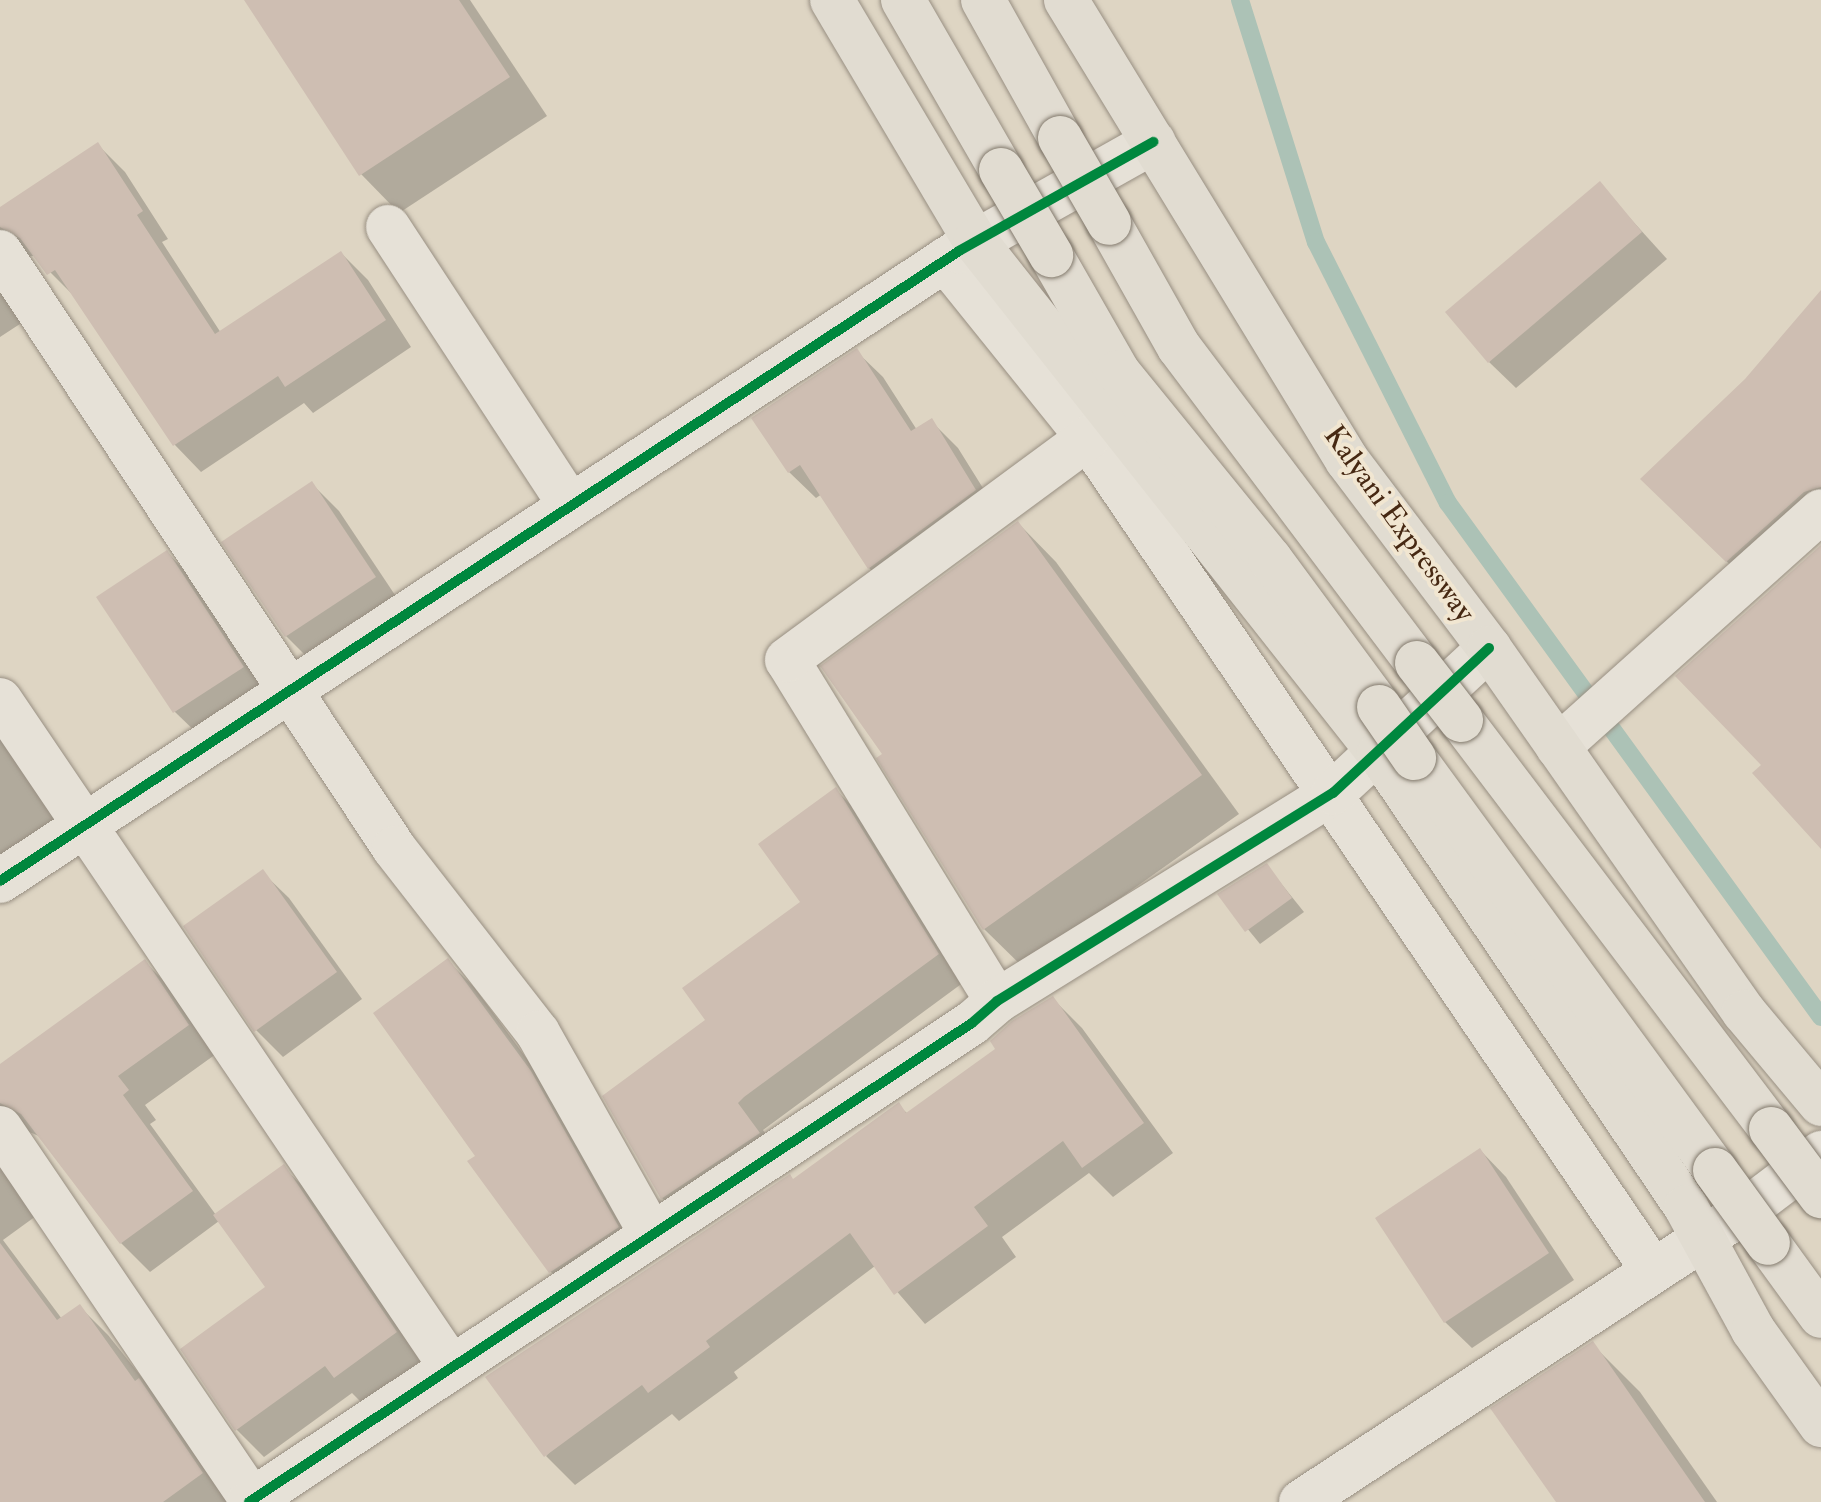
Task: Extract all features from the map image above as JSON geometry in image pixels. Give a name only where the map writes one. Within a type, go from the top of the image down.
[{"type":"highway","points":[[832,0],[960,250],[1397,755],[1715,1170],[1821,1316]]},
{"type":"highway","points":[[903,0],[1118,372],[1270,559],[1379,707],[1397,755],[1702,1237],[1753,1330],[1821,1425]]},
{"type":"highway","points":[[983,0],[1179,347],[1821,1196]]},
{"type":"highway","name":"Kalyani Expressway","points":[[1066,0],[1347,460],[1489,648],[1572,735],[1744,1012],[1821,1104]]},
{"type":"street","points":[[0,881],[960,250],[1153,142]]},
{"type":"street","points":[[388,227],[570,505]]},
{"type":"street","points":[[960,250],[1333,793],[1652,1269]]},
{"type":"street","points":[[0,252],[394,848],[538,1033],[652,1235]]},
{"type":"street","points":[[997,1001],[787,660],[1088,438]]},
{"type":"street","points":[[1572,735],[1821,511]]},
{"type":"street","points":[[0,1128],[251,1501],[972,1023],[997,1001],[1397,755],[1489,648]]},
{"type":"street","points":[[0,700],[451,1367]]},
{"type":"street","points":[[1301,1502],[1702,1237],[1821,1153]]},
{"type":"building","points":[[244,0],[459,0],[510,77],[359,176]]},
{"type":"building","points":[[98,142],[143,211],[137,215],[215,334],[341,251],[386,320],[285,387],[278,376],[173,446],[55,270],[47,275],[20,238],[0,227],[0,207]]},
{"type":"building","points":[[1600,181],[1642,232],[1488,363],[1445,312]]},
{"type":"building","points":[[1821,290],[1821,487],[1804,492],[1726,562],[1640,479],[1745,379]]},
{"type":"building","points":[[857,348],[911,431],[932,418],[976,490],[868,569],[800,465],[788,473],[751,418]]},
{"type":"building","points":[[312,481],[376,577],[285,637],[221,542]]},
{"type":"building","points":[[1018,521],[1202,775],[983,930],[876,758],[882,754],[820,666]]},
{"type":"building","points":[[1821,545],[1821,849],[1752,773],[1761,765],[1675,676]]},
{"type":"building","points":[[167,550],[244,667],[173,713],[96,597]]},
{"type":"building","points":[[836,787],[939,954],[744,1097],[738,1103],[760,1133],[661,1199],[602,1096],[705,1020],[682,988],[800,902],[758,844]]},
{"type":"building","points":[[1267,863],[1292,898],[1245,932],[1217,894]]},
{"type":"building","points":[[263,869],[337,972],[254,1032],[183,926]]},
{"type":"building","points":[[448,958],[531,1071],[619,1227],[549,1273],[467,1161],[475,1156],[373,1013]]},
{"type":"building","points":[[145,959],[189,1025],[118,1076],[129,1090],[123,1095],[193,1191],[120,1244],[21,1114],[0,1103],[0,1064]]},
{"type":"building","points":[[1053,996],[1144,1123],[1082,1168],[1063,1141],[974,1207],[988,1226],[894,1295],[850,1233],[706,1341],[710,1347],[648,1393],[642,1385],[544,1457],[485,1377],[790,1174],[793,1179],[899,1102],[906,1113],[995,1049],[990,1041],[1012,1021]]},
{"type":"building","points":[[1480,1148],[1549,1253],[1444,1323],[1375,1218]]},
{"type":"building","points":[[284,1164],[397,1332],[334,1378],[325,1366],[235,1431],[180,1349],[265,1287],[213,1215]]},
{"type":"building","points":[[0,1243],[57,1320],[80,1304],[135,1381],[139,1378],[203,1473],[163,1502],[0,1502]]},
{"type":"building","points":[[1593,1341],[1705,1502],[1556,1502],[1490,1408]]},
{"type":"waterway","points":[[1240,0],[1316,242],[1448,503],[1821,1017]]},
{"type":"cycle path","points":[[0,881],[959,251],[1153,142]]},
{"type":"cycle path","points":[[249,1502],[972,1023],[997,1001],[1333,793],[1489,648]]}]
